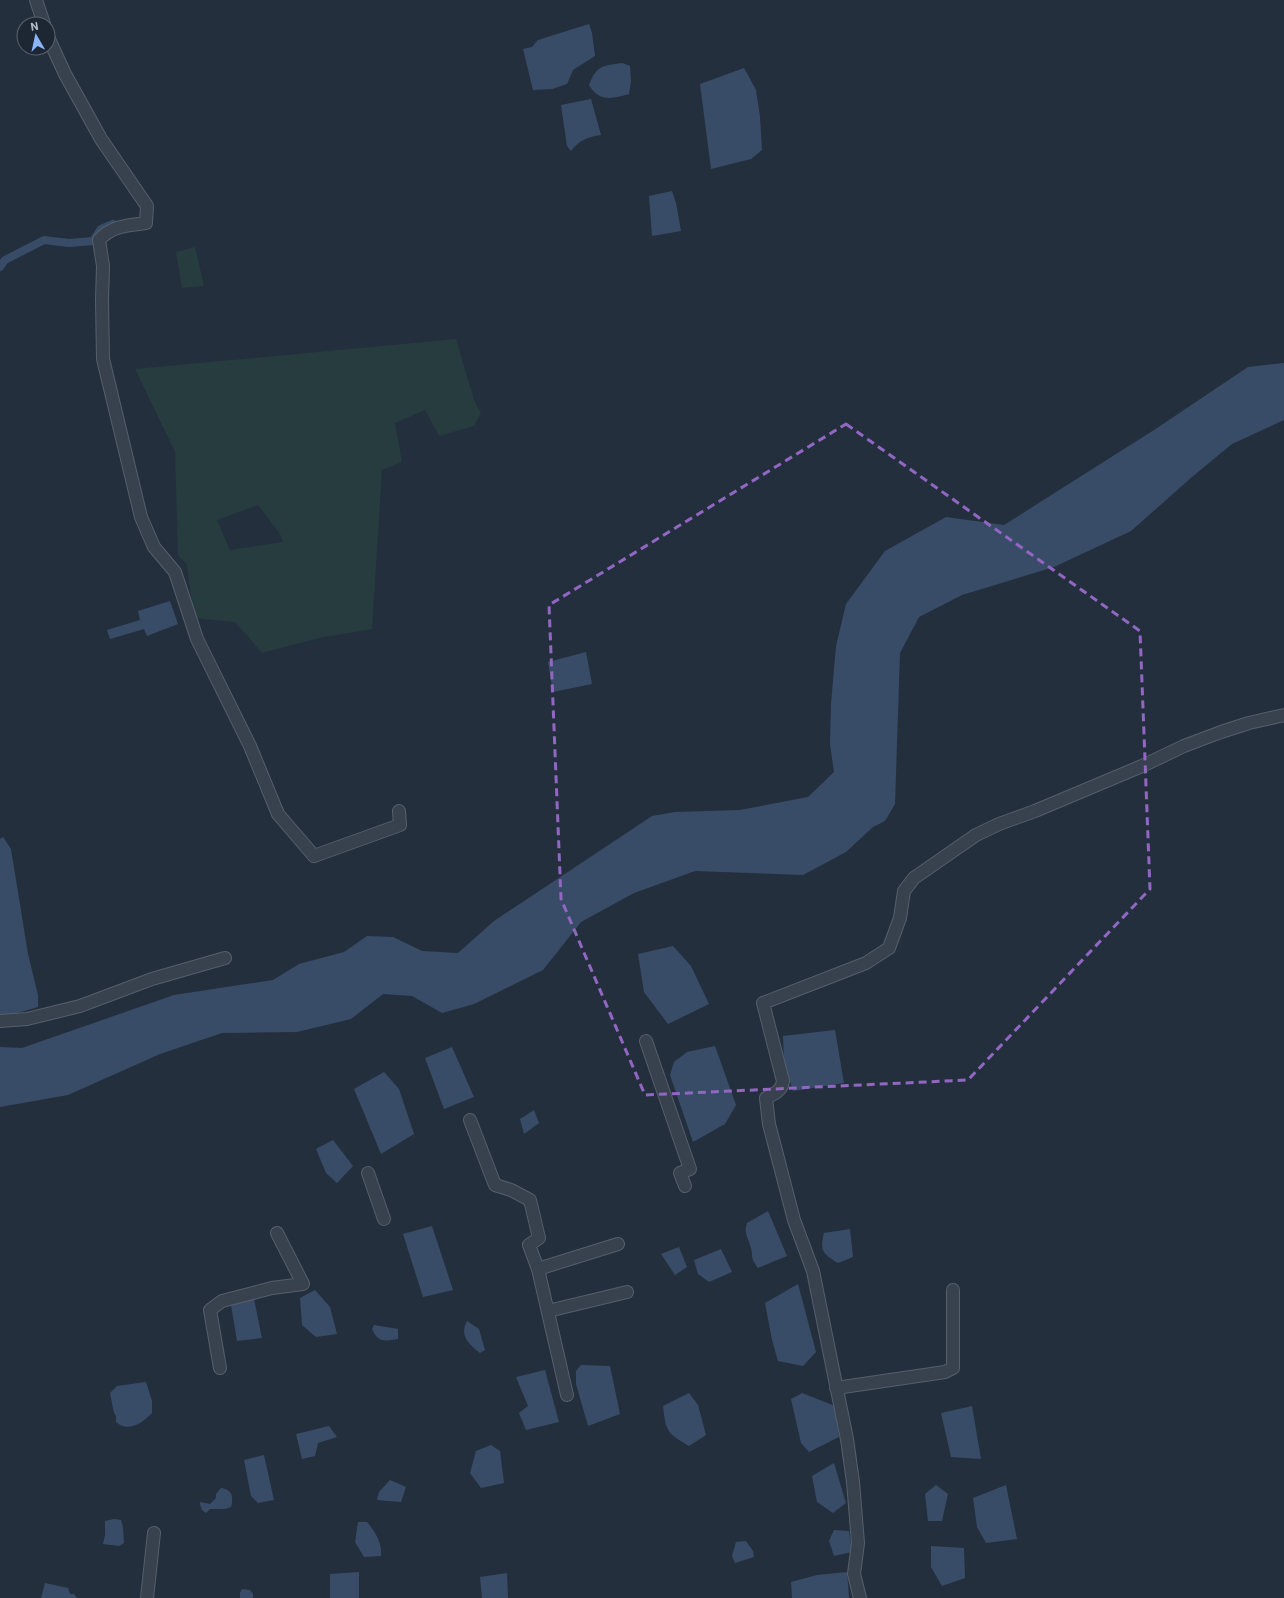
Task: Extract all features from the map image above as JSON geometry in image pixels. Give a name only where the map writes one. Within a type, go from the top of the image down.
[{"type":"street","points":[[36,0],[41,16]]},
{"type":"street","points":[[56,54],[65,74],[101,139],[147,206],[146,223],[120,226],[99,240],[104,266],[102,300],[103,359],[141,517],[154,547],[175,572],[197,639],[250,746],[278,814],[314,856],[400,825],[399,811]]},
{"type":"street","points":[[860,1598],[854,1574],[858,1543],[854,1482],[836,1388],[812,1271],[794,1220],[768,1124],[766,1098],[779,1091],[783,1087],[783,1082],[763,1003],[866,963],[890,948],[900,918],[904,891],[914,878],[976,835],[999,824],[1035,811],[1142,766],[1184,746],[1249,723],[1284,715]]},
{"type":"street","points":[[0,1021],[27,1019],[80,1006],[152,979],[225,958]]},
{"type":"street","points":[[646,1041],[690,1170],[680,1173],[685,1186]]},
{"type":"street","points":[[470,1120],[495,1185],[511,1190],[530,1200],[539,1238],[529,1245],[538,1269],[568,1395]]},
{"type":"street","points":[[368,1173],[384,1219]]},
{"type":"street","points":[[220,1368],[210,1310],[222,1301],[272,1288],[303,1284],[277,1233]]},
{"type":"street","points":[[538,1269],[618,1244]]},
{"type":"street","points":[[836,1388],[945,1372],[953,1368],[953,1290]]},
{"type":"street","points":[[548,1311],[627,1292]]},
{"type":"street","points":[[148,1598],[154,1533]]},
{"type":"highlighted area","points":[[846,424],[1140,631],[1150,889],[968,1080],[645,1095],[561,899],[549,605]]},
{"type":"green space","points":[[195,247],[204,286],[182,288],[176,252]]},
{"type":"green space","points":[[456,339],[474,400],[481,413],[474,426],[439,436],[425,410],[395,423],[402,462],[382,470],[372,629],[319,638],[262,653],[235,622],[194,618],[187,565],[178,555],[175,452],[135,369]],"holes":[[[258,505],[280,534],[283,542],[230,550],[217,520]]]},
{"type":"water","points":[[589,24],[592,33],[595,56],[573,70],[567,84],[552,89],[533,90],[523,49],[532,47],[538,40]]},
{"type":"water","points":[[622,63],[630,66],[631,81],[629,94],[606,98],[597,94],[589,85],[598,70],[605,66]]},
{"type":"water","points":[[744,68],[756,90],[760,117],[762,150],[751,159],[711,169],[700,84]]},
{"type":"water","points":[[591,99],[601,135],[584,140],[577,144],[571,151],[567,146],[561,105]]},
{"type":"water","points":[[672,191],[676,203],[681,231],[652,236],[649,196]]},
{"type":"water","points":[[1284,363],[1284,420],[1232,444],[1131,531],[1054,567],[962,595],[919,617],[900,653],[895,804],[885,821],[873,827],[846,852],[803,875],[695,871],[634,893],[581,922],[543,970],[474,1004],[442,1013],[412,996],[383,994],[351,1019],[297,1032],[222,1033],[160,1054],[68,1095],[0,1107],[0,1047],[22,1048],[174,995],[273,980],[299,964],[344,952],[367,936],[393,937],[422,951],[458,953],[494,921],[652,816],[675,812],[740,810],[808,797],[834,772],[830,744],[831,704],[836,646],[846,604],[885,551],[946,517],[1004,525],[1154,430],[1248,367]]},
{"type":"water","points":[[170,601],[178,624],[147,636],[144,629],[110,639],[107,630],[140,620],[138,611]]},
{"type":"water","points":[[586,652],[592,684],[553,692],[548,662]]},
{"type":"water","points":[[3,837],[11,849],[28,954],[38,995],[38,1007],[7,1016],[0,1015],[0,839]]},
{"type":"water","points":[[673,946],[691,966],[709,1004],[668,1024],[644,992],[638,954]]},
{"type":"water","points":[[835,1030],[844,1083],[793,1091],[784,1063],[783,1036]]},
{"type":"water","points":[[715,1046],[736,1105],[725,1124],[693,1142],[670,1075],[674,1062],[687,1052]]},
{"type":"water","points":[[452,1047],[474,1097],[444,1109],[425,1058]]},
{"type":"water","points":[[384,1072],[399,1089],[414,1134],[381,1154],[354,1089]]},
{"type":"water","points":[[534,1110],[539,1123],[524,1134],[520,1119]]},
{"type":"water","points":[[333,1140],[353,1166],[337,1183],[326,1173],[316,1149]]},
{"type":"water","points":[[768,1211],[787,1256],[758,1268],[753,1258],[746,1234],[746,1227],[747,1223]]},
{"type":"water","points":[[432,1226],[453,1290],[423,1297],[403,1234]]},
{"type":"water","points":[[850,1229],[853,1257],[838,1263],[824,1252],[822,1244],[824,1233]]},
{"type":"water","points":[[679,1247],[687,1267],[675,1275],[661,1254]]},
{"type":"water","points":[[721,1249],[732,1272],[709,1282],[698,1274],[694,1260]]},
{"type":"water","points":[[798,1284],[816,1352],[803,1366],[778,1361],[772,1340],[765,1303]]},
{"type":"water","points":[[315,1290],[330,1307],[337,1334],[316,1337],[302,1325],[300,1298]]},
{"type":"water","points":[[253,1294],[262,1338],[237,1341],[230,1299]]},
{"type":"water","points":[[467,1321],[479,1329],[485,1350],[480,1353],[466,1339],[464,1331]]},
{"type":"water","points":[[374,1325],[398,1329],[398,1339],[379,1339],[374,1334],[372,1329]]},
{"type":"water","points":[[581,1365],[610,1366],[620,1414],[588,1426],[576,1384],[576,1371]]},
{"type":"water","points":[[545,1370],[559,1422],[526,1430],[519,1413],[528,1406],[516,1377]]},
{"type":"water","points":[[146,1382],[152,1401],[152,1413],[140,1423],[130,1427],[126,1427],[116,1422],[116,1416],[110,1393],[117,1386]]},
{"type":"water","points":[[689,1393],[698,1405],[706,1435],[689,1446],[676,1438],[669,1431],[665,1421],[663,1406]]},
{"type":"water","points":[[802,1393],[835,1406],[839,1437],[809,1452],[801,1443],[791,1399]]},
{"type":"water","points":[[972,1406],[981,1459],[951,1457],[941,1413]]},
{"type":"water","points":[[329,1426],[337,1437],[318,1443],[315,1456],[302,1459],[296,1434]]},
{"type":"water","points":[[491,1445],[500,1451],[504,1483],[481,1488],[470,1473],[476,1451]]},
{"type":"water","points":[[264,1455],[274,1500],[258,1503],[251,1496],[244,1460]]},
{"type":"water","points":[[834,1463],[846,1503],[833,1513],[817,1502],[812,1476]]},
{"type":"water","points":[[390,1480],[406,1487],[401,1502],[377,1500],[379,1492]]},
{"type":"water","points":[[936,1485],[948,1494],[942,1521],[928,1521],[925,1494]]},
{"type":"water","points":[[1006,1485],[1017,1539],[986,1543],[977,1527],[973,1498]]},
{"type":"water","points":[[221,1488],[230,1492],[232,1497],[231,1507],[225,1509],[210,1509],[206,1513],[202,1510],[200,1502],[210,1504],[216,1498],[216,1494]]},
{"type":"water","points":[[114,1519],[121,1520],[123,1527],[124,1543],[119,1546],[103,1544],[105,1535],[105,1521]]},
{"type":"water","points":[[358,1522],[367,1522],[373,1530],[378,1538],[381,1556],[364,1557],[355,1542]]},
{"type":"water","points":[[834,1530],[849,1531],[852,1552],[834,1556],[829,1541]]},
{"type":"water","points":[[746,1541],[753,1551],[754,1557],[735,1563],[732,1556],[736,1542]]},
{"type":"water","points":[[931,1546],[964,1548],[965,1578],[942,1586],[931,1567]]},
{"type":"water","points":[[359,1572],[359,1598],[330,1598],[330,1574]]},
{"type":"water","points":[[847,1572],[849,1598],[792,1598],[791,1582],[817,1575]]},
{"type":"water","points":[[507,1573],[508,1598],[482,1598],[480,1577]]},
{"type":"water","points":[[45,1583],[68,1588],[70,1594],[74,1594],[77,1598],[41,1598]]},
{"type":"water","points":[[242,1589],[250,1590],[253,1594],[253,1598],[240,1598]]},
{"type":"waterway","points":[[0,267],[5,260],[44,240],[69,243],[93,241],[101,229],[113,224]]}]
